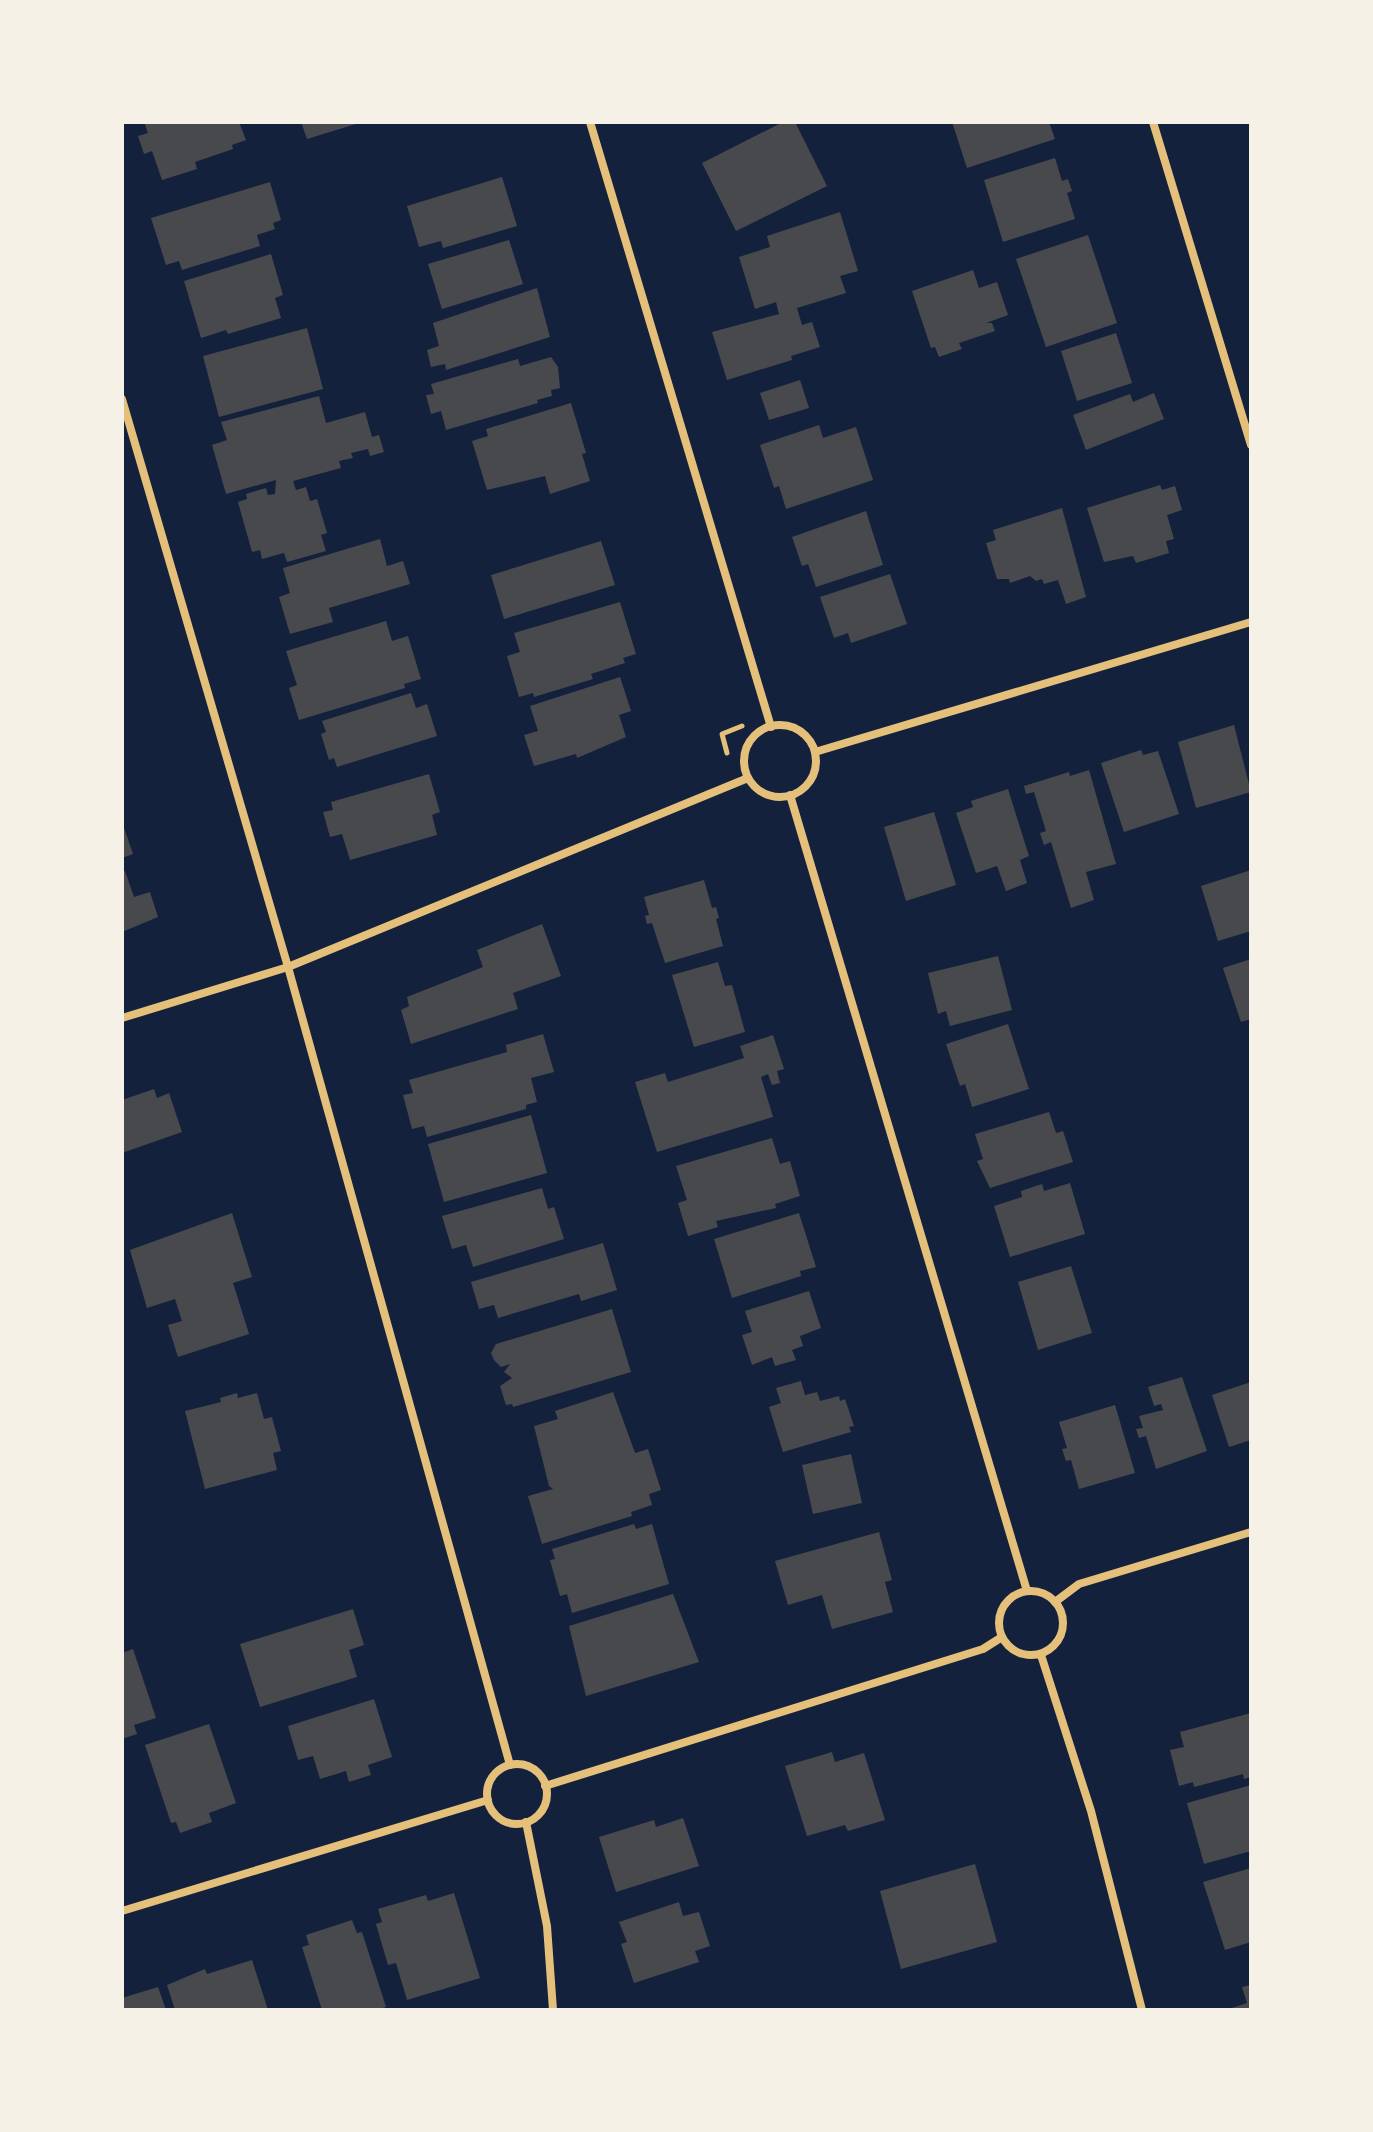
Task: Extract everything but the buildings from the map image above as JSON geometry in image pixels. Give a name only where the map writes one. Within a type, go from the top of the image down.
[{"type":"street","points":[[590,122],[771,727]]},
{"type":"street","points":[[1153,122],[1251,445]]},
{"type":"street","points":[[122,399],[288,967],[510,1765]]},
{"type":"street","points":[[815,752],[1251,622]]},
{"type":"street","points":[[771,727],[790,727],[801,732],[815,752],[813,776],[790,795],[775,797],[764,793],[748,778],[744,767],[748,745],[755,735],[771,727]]},
{"type":"street","points":[[122,1018],[288,967],[748,778]]},
{"type":"street","points":[[790,795],[1027,1591]]},
{"type":"street","points":[[1055,1602],[1079,1584],[1251,1532]]},
{"type":"street","points":[[1027,1591],[1046,1594],[1055,1602],[1061,1611],[1062,1632],[1050,1650],[1041,1655],[1020,1654],[1002,1637],[1001,1611],[1014,1595],[1027,1591]]},
{"type":"street","points":[[545,1786],[983,1649],[1002,1637]]},
{"type":"street","points":[[1041,1655],[1091,1811],[1142,2010]]},
{"type":"street","points":[[510,1765],[528,1766],[543,1779],[545,1786],[542,1809],[526,1822],[510,1823],[501,1819],[488,1800],[491,1778],[510,1765]]},
{"type":"street","points":[[122,1911],[488,1800]]},
{"type":"street","points":[[526,1822],[547,1926],[553,2010]]},
{"type":"path","points":[[727,753],[722,734],[742,726]]}]
